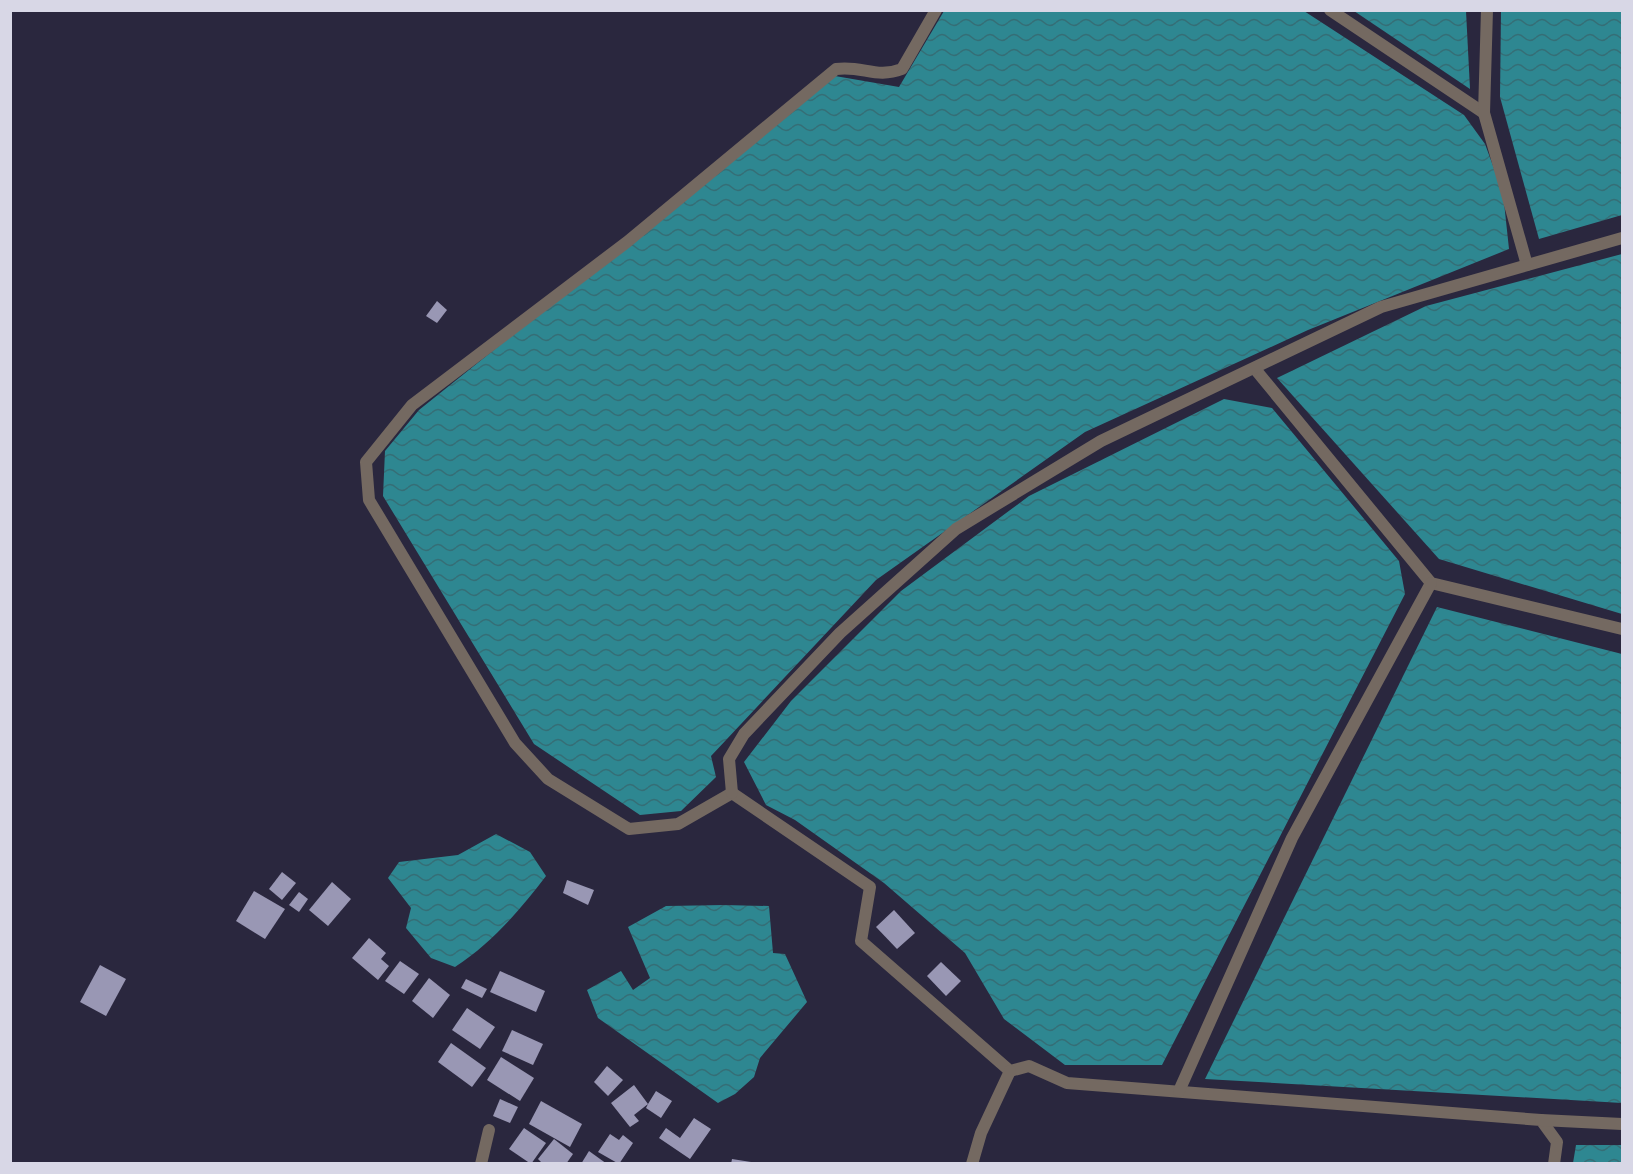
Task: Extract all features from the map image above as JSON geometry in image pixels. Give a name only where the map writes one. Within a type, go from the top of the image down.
[{"type":"street","points":[[732,793],[678,824],[629,829],[548,779],[515,743],[369,500],[366,462],[412,405],[627,242],[836,69],[848,67],[886,75],[902,69],[936,10]]},
{"type":"street","points":[[1330,10],[1484,113]]},
{"type":"street","points":[[1487,10],[1484,113],[1527,265]]},
{"type":"street","points":[[732,793],[729,759],[744,734],[840,633],[956,529],[1101,441],[1381,307],[1623,238]]},
{"type":"street","points":[[1255,369],[1431,583],[1623,629]]},
{"type":"street","points":[[1179,1091],[1292,838],[1431,583]]},
{"type":"street","points":[[732,793],[870,888],[861,941],[1010,1071]]},
{"type":"street","points":[[1010,1071],[1029,1066],[1067,1083],[1541,1120],[1623,1124]]},
{"type":"street","points":[[972,1164],[981,1133],[1010,1071]]},
{"type":"street","points":[[1541,1120],[1557,1142],[1554,1164]]},
{"type":"street","points":[[481,1164],[489,1130]]},
{"type":"water","points":[[944,11],[1304,11],[1464,115],[1485,144],[1503,193],[1509,249],[1308,330],[1085,432],[876,580],[711,756],[716,777],[681,811],[640,815],[534,744],[383,496],[385,451],[419,410],[835,76],[899,87]]},
{"type":"water","points":[[1354,11],[1466,11],[1470,89]]},
{"type":"water","points":[[1501,11],[1622,11],[1622,215],[1539,239],[1500,97]]},
{"type":"water","points":[[1622,254],[1622,614],[1439,559],[1277,378],[1426,306]]},
{"type":"water","points":[[1224,399],[1272,408],[1399,561],[1405,594],[1162,1065],[1065,1065],[1004,1019],[965,953],[884,883],[795,820],[766,805],[744,762],[791,701],[901,591],[1029,496]]},
{"type":"water","points":[[1437,607],[1622,654],[1622,1103],[1205,1079]]},
{"type":"water","points":[[496,834],[530,852],[546,876],[504,926],[468,958],[455,967],[431,958],[406,928],[411,908],[388,878],[399,862],[458,855]]},
{"type":"water","points":[[666,906],[769,906],[773,953],[785,954],[807,1002],[760,1058],[754,1077],[735,1094],[718,1103],[598,1018],[587,990],[621,971],[633,990],[650,978],[628,927]]},
{"type":"water","points":[[1576,1145],[1622,1145],[1622,1163],[1573,1163]]},
{"type":"building","points":[[437,301],[447,310],[437,323],[426,316]]},
{"type":"building","points":[[282,872],[296,883],[282,900],[269,889]]},
{"type":"building","points":[[567,880],[594,890],[588,905],[563,893]]},
{"type":"building","points":[[332,882],[351,899],[328,926],[309,910]]},
{"type":"building","points":[[254,891],[285,909],[265,939],[236,921]]},
{"type":"building","points":[[299,892],[308,899],[299,912],[289,905]]},
{"type":"building","points":[[894,910],[915,933],[897,949],[876,927]]},
{"type":"building","points":[[369,938],[386,953],[381,959],[389,966],[378,980],[352,958]]},
{"type":"building","points":[[400,961],[419,974],[404,994],[385,981]]},
{"type":"building","points":[[941,962],[961,981],[946,996],[927,976]]},
{"type":"building","points":[[100,965],[126,979],[106,1016],[80,1002]]},
{"type":"building","points":[[500,971],[545,991],[536,1012],[490,992]]},
{"type":"building","points":[[429,978],[450,995],[433,1018],[412,1001]]},
{"type":"building","points":[[466,979],[487,989],[482,998],[461,988]]},
{"type":"building","points":[[467,1008],[495,1027],[480,1049],[452,1030]]},
{"type":"building","points":[[512,1030],[543,1044],[533,1065],[502,1051]]},
{"type":"building","points":[[451,1043],[486,1068],[472,1087],[438,1062]]},
{"type":"building","points":[[501,1057],[534,1078],[520,1101],[487,1080]]},
{"type":"building","points":[[607,1066],[623,1080],[608,1096],[594,1082]]},
{"type":"building","points":[[634,1085],[648,1104],[634,1115],[639,1121],[630,1127],[611,1103]]},
{"type":"building","points":[[656,1091],[672,1101],[661,1118],[646,1108]]},
{"type":"building","points":[[500,1099],[518,1107],[510,1123],[493,1116]]},
{"type":"building","points":[[541,1101],[582,1124],[570,1147],[529,1124]]},
{"type":"building","points":[[694,1118],[711,1129],[690,1159],[659,1138],[666,1128],[680,1138]]},
{"type":"building","points":[[524,1128],[546,1143],[531,1164],[509,1149]]},
{"type":"building","points":[[610,1134],[619,1140],[623,1135],[633,1143],[619,1164],[598,1152]]},
{"type":"building","points":[[554,1139],[573,1154],[566,1164],[543,1164],[538,1159]]},
{"type":"building","points":[[589,1151],[607,1164],[581,1164]]},
{"type":"building","points":[[732,1159],[751,1162],[751,1164],[731,1164]]}]
